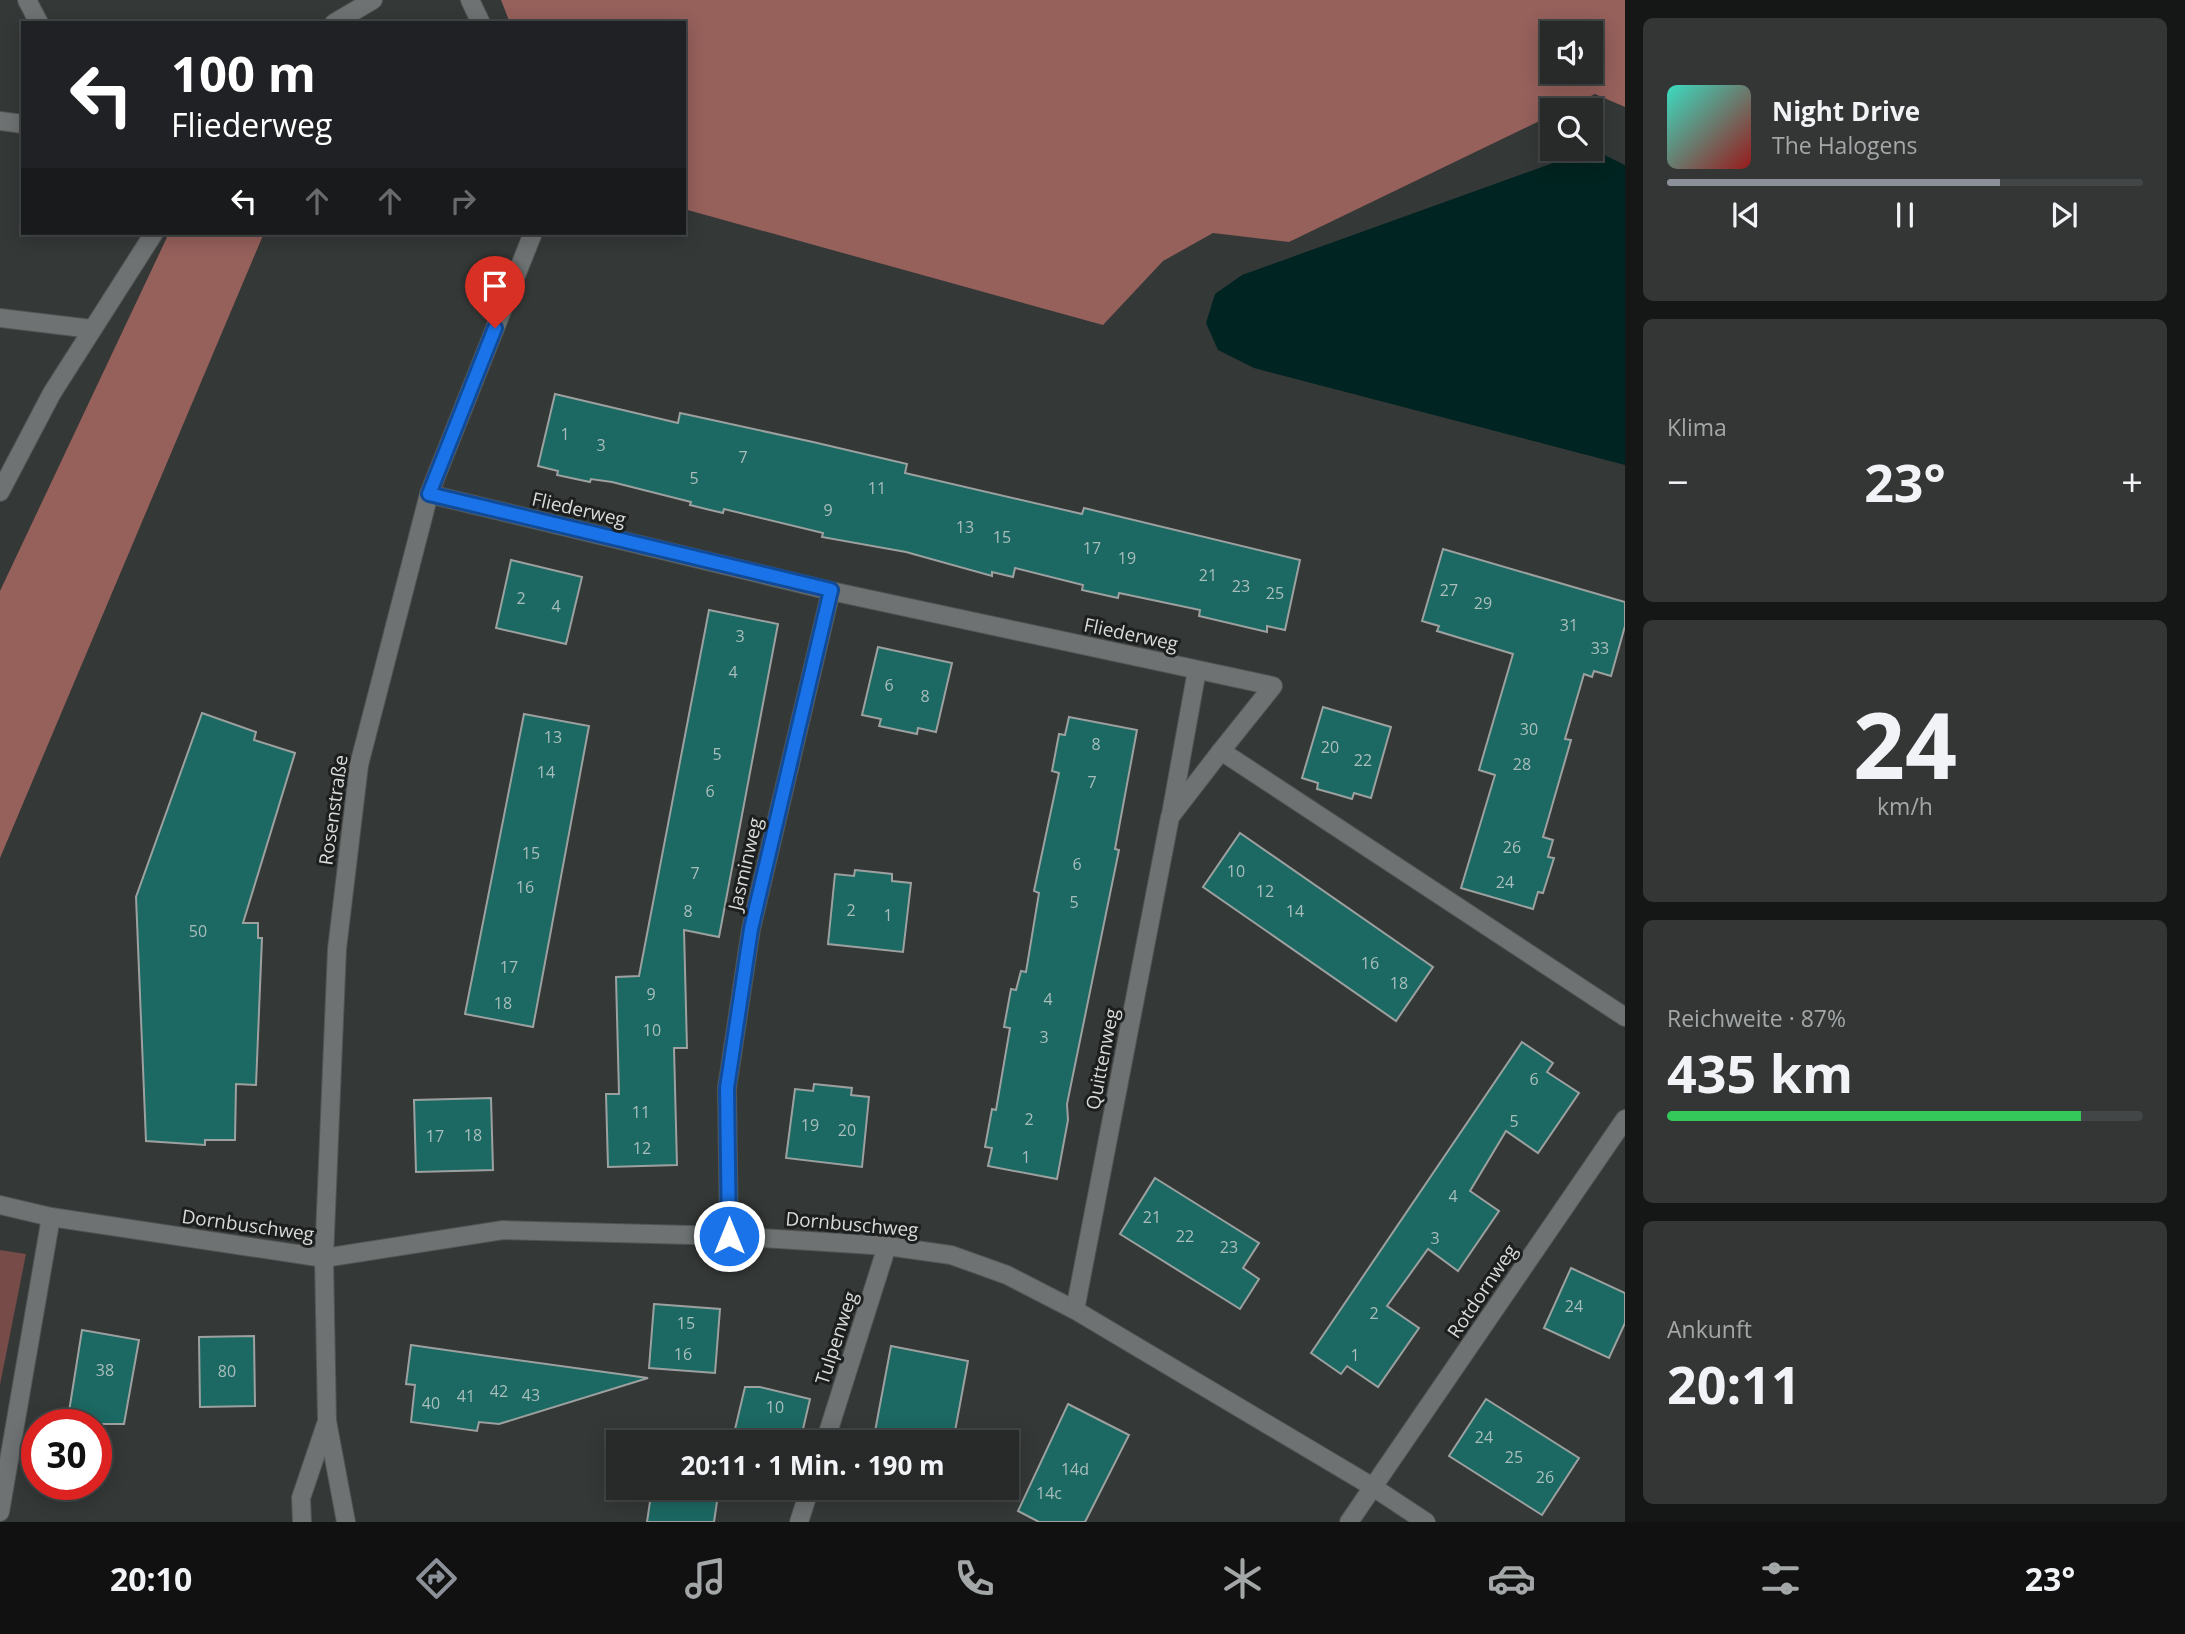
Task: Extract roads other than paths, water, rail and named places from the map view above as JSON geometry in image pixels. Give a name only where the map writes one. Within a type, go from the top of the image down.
[{"type":"street","points":[[27,0],[37,21]]},
{"type":"street","points":[[337,21],[373,0]]},
{"type":"street","points":[[470,0],[480,21]]},
{"type":"street","points":[[0,121],[21,124]]},
{"type":"street","points":[[2,486],[52,393],[153,235]]},
{"type":"street","name":"Rosenstraße","points":[[346,1522],[327,1421],[324,1258],[337,949],[359,765],[429,494],[532,235]]},
{"type":"street","points":[[0,318],[92,329]]},
{"type":"street","name":"Fliederweg","points":[[429,494],[831,590],[1273,686],[1221,751]]},
{"type":"street","name":"Jasminweg","points":[[729,1236],[727,1088],[751,929],[831,590]]},
{"type":"street","name":"Quittenweg","points":[[1075,1310],[1197,670]]},
{"type":"street","points":[[1221,751],[1625,1017]]},
{"type":"street","name":"Quittenweg","points":[[1170,817],[1221,751]]},
{"type":"street","name":"Rotdornweg","points":[[1349,1522],[1625,1119]]},
{"type":"street","name":"Dornbuschweg","points":[[0,1205],[51,1217],[324,1258],[503,1230],[729,1236],[887,1246],[951,1255],[1007,1275],[1075,1310],[1373,1487],[1426,1522]]},
{"type":"street","points":[[0,1512],[51,1217]]},
{"type":"street","name":"Tulpenweg","points":[[829,1430],[887,1246]]},
{"type":"street","name":"Rosenstraße","points":[[302,1522],[301,1498],[327,1421]]},
{"type":"street","points":[[799,1522],[806,1500]]},
{"type":"water","points":[[1603,154],[1625,165],[1625,465],[1254,368],[1218,350],[1206,323],[1215,294],[1242,275],[1559,161],[1603,161]]}]
